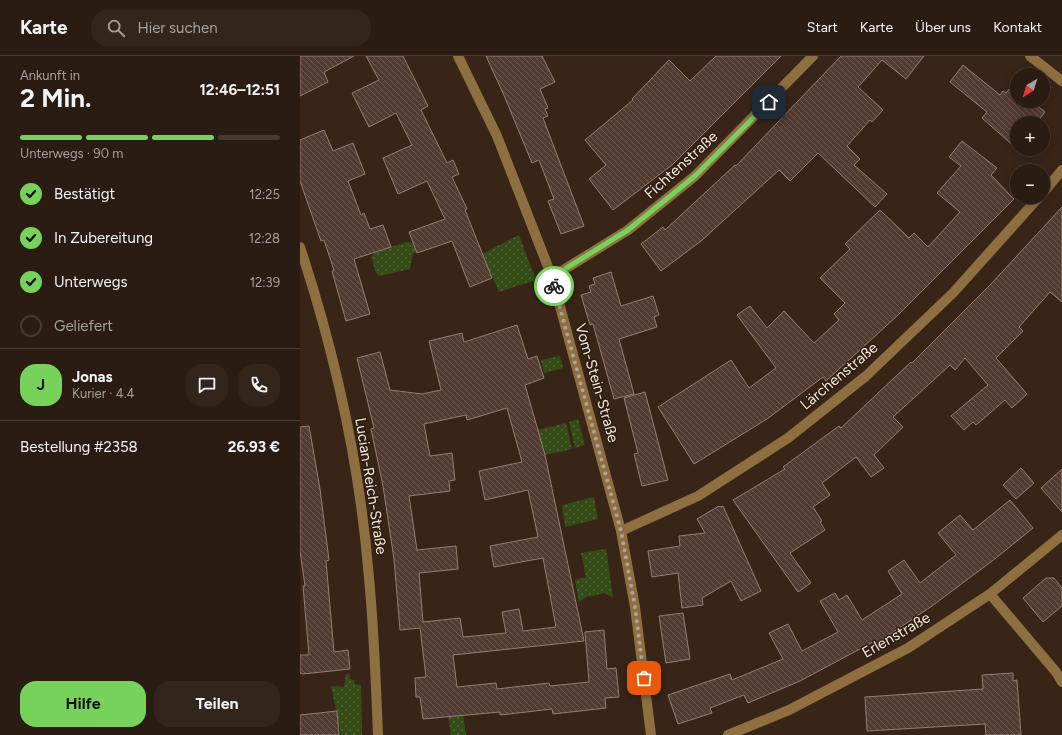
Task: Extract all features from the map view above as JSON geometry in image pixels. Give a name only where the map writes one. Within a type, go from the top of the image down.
[{"type":"street","name":"Vom-Stein-Straße","points":[[458,56],[497,136],[552,277],[621,531],[635,607],[651,735]]},
{"type":"street","name":"Fichtenstraße","points":[[552,277],[628,230],[695,176],[813,56]]},
{"type":"street","points":[[1030,56],[1062,81]]},
{"type":"street","points":[[1050,185],[1062,170]]},
{"type":"street","name":"Lärchenstraße","points":[[621,531],[698,496],[788,438],[866,376],[953,293],[1033,204]]},
{"type":"street","name":"Lucian-Reich-Straße","points":[[300,247],[330,347],[346,419],[358,493],[369,577],[378,735]]},
{"type":"street","name":"Erlenstraße","points":[[728,735],[789,710],[908,648],[990,594],[1062,535]]},
{"type":"street","points":[[990,594],[1056,672],[1062,682]]},
{"type":"green space","points":[[519,235],[536,280],[499,292],[482,254]]},
{"type":"green space","points":[[407,242],[413,243],[417,253],[413,253],[410,269],[379,276],[376,273],[371,257],[375,252]]},
{"type":"green space","points":[[560,356],[563,368],[544,373],[541,360]]},
{"type":"green space","points":[[578,419],[585,445],[575,448],[569,422]]},
{"type":"green space","points":[[566,423],[572,449],[545,455],[537,430]]},
{"type":"green space","points":[[594,497],[598,519],[565,527],[562,505]]},
{"type":"green space","points":[[606,549],[613,598],[605,593],[586,597],[579,602],[575,580],[586,577],[581,553]]},
{"type":"green space","points":[[349,673],[350,679],[354,680],[355,684],[361,685],[362,735],[341,735],[331,686],[344,687],[346,675]]},
{"type":"green space","points":[[463,715],[466,735],[451,735],[448,716]]},
{"type":"building","points":[[300,56],[354,56],[324,72],[328,82],[300,96]]},
{"type":"building","points":[[366,56],[403,56],[428,106],[421,110],[447,163],[453,160],[459,174],[452,177],[467,209],[465,210],[492,278],[470,287],[452,241],[417,253],[409,232],[445,219],[427,181],[398,194],[383,158],[412,145],[396,113],[369,127],[352,93],[379,80]]},
{"type":"building","points":[[486,56],[542,56],[555,82],[540,89],[548,108],[545,109],[548,116],[543,118],[584,226],[561,234],[548,201],[554,199],[539,160],[532,163]]},
{"type":"building","points":[[716,56],[781,56],[672,165],[613,210],[589,179],[606,165],[585,140],[633,100],[632,99],[669,60],[690,81]]},
{"type":"building","points":[[841,56],[924,56],[906,79],[882,60],[858,87],[883,110],[872,122],[870,120],[847,146],[860,159],[854,165],[887,194],[875,207],[818,153],[790,181],[779,170],[701,241],[661,271],[641,244],[663,227],[665,230],[735,165],[736,166]]},
{"type":"building","points":[[963,65],[1000,95],[1003,91],[1006,93],[1010,88],[1010,108],[1040,108],[1045,112],[1042,116],[1010,116],[1010,143],[982,118],[987,112],[950,82]]},
{"type":"building","points":[[324,130],[333,151],[353,143],[365,174],[348,181],[361,215],[364,213],[370,229],[383,225],[391,247],[354,259],[370,314],[346,321],[332,271],[334,270],[324,240],[321,241],[300,181],[300,140]]},
{"type":"building","points":[[962,141],[997,168],[991,175],[1010,195],[1010,203],[898,315],[826,381],[823,377],[767,419],[694,464],[658,407],[731,360],[749,388],[776,368],[737,315],[750,306],[767,328],[784,311],[814,343],[839,320],[834,314],[845,303],[820,278],[850,249],[845,244],[880,210],[909,238],[914,233],[928,247],[960,212],[937,193],[961,166],[949,157]]},
{"type":"building","points":[[1062,207],[1062,302],[1050,292],[1019,327],[1023,331],[996,358],[1027,394],[1012,408],[1005,400],[976,425],[973,422],[964,430],[951,416],[988,385],[965,358],[955,370],[950,365],[893,417],[903,427],[874,455],[884,468],[871,477],[856,457],[822,483],[830,495],[813,507],[822,521],[820,522],[825,530],[790,553],[811,583],[798,592],[733,500],[785,469],[783,467],[839,426],[841,428],[911,362],[912,363],[991,284]]},
{"type":"building","points":[[611,272],[621,306],[653,296],[659,315],[654,317],[657,327],[619,339],[634,394],[614,399],[593,324],[590,325],[581,295],[591,292],[589,286],[595,284],[593,278]]},
{"type":"building","points":[[517,325],[528,359],[537,356],[544,378],[525,385],[545,455],[584,641],[453,655],[457,687],[496,683],[497,689],[549,683],[550,686],[589,682],[585,632],[604,630],[607,669],[616,668],[619,697],[605,698],[606,708],[553,714],[552,709],[500,715],[500,712],[423,719],[420,697],[416,697],[415,678],[426,677],[420,628],[400,630],[394,559],[383,486],[371,429],[374,428],[357,358],[380,352],[390,390],[422,394],[441,390],[429,341],[462,333],[464,342]],"holes":[[[507,408],[522,462],[479,471],[485,500],[528,490],[538,537],[490,546],[494,567],[543,558],[556,627],[523,631],[519,609],[502,612],[506,633],[463,637],[460,618],[423,622],[419,573],[458,569],[456,546],[417,550],[409,496],[450,491],[449,481],[455,480],[452,453],[430,456],[424,424],[466,415],[467,420]]]},
{"type":"building","points":[[645,392],[668,480],[642,486],[634,454],[638,453],[624,398]]},
{"type":"building","points":[[309,426],[320,489],[329,560],[326,561],[334,652],[348,650],[350,669],[303,674],[300,673],[300,655],[309,655],[303,586],[305,586],[300,551],[300,427]]},
{"type":"building","points":[[1021,468],[1034,483],[1016,499],[1003,485]]},
{"type":"building","points":[[1062,469],[1062,512],[1041,488]]},
{"type":"building","points":[[1010,500],[1033,528],[932,606],[877,643],[875,641],[800,681],[748,703],[744,695],[710,708],[712,713],[678,724],[668,695],[730,674],[732,680],[783,659],[769,633],[788,624],[802,651],[838,632],[820,601],[835,593],[839,600],[847,595],[862,620],[902,594],[888,571],[904,560],[920,583],[956,555],[938,533],[960,515],[973,530]]},
{"type":"building","points":[[719,506],[723,506],[761,591],[741,601],[731,581],[702,598],[703,605],[682,608],[678,573],[652,577],[648,551],[680,546],[679,536],[705,533],[697,519]]},
{"type":"building","points":[[1046,578],[1054,578],[1062,588],[1062,606],[1043,622],[1023,598]]},
{"type":"building","points":[[683,613],[690,659],[666,663],[659,616]]},
{"type":"building","points":[[1013,673],[1013,681],[1017,680],[1021,735],[986,735],[985,724],[867,731],[865,697],[983,689],[982,675]]},
{"type":"building","points":[[337,711],[339,735],[300,735],[300,715]]},
{"type":"way so far","points":[[554,286],[602,456],[621,531],[635,607],[644,678]]},
{"type":"route","points":[[554,286],[552,277],[628,230],[695,176],[769,102]]}]
